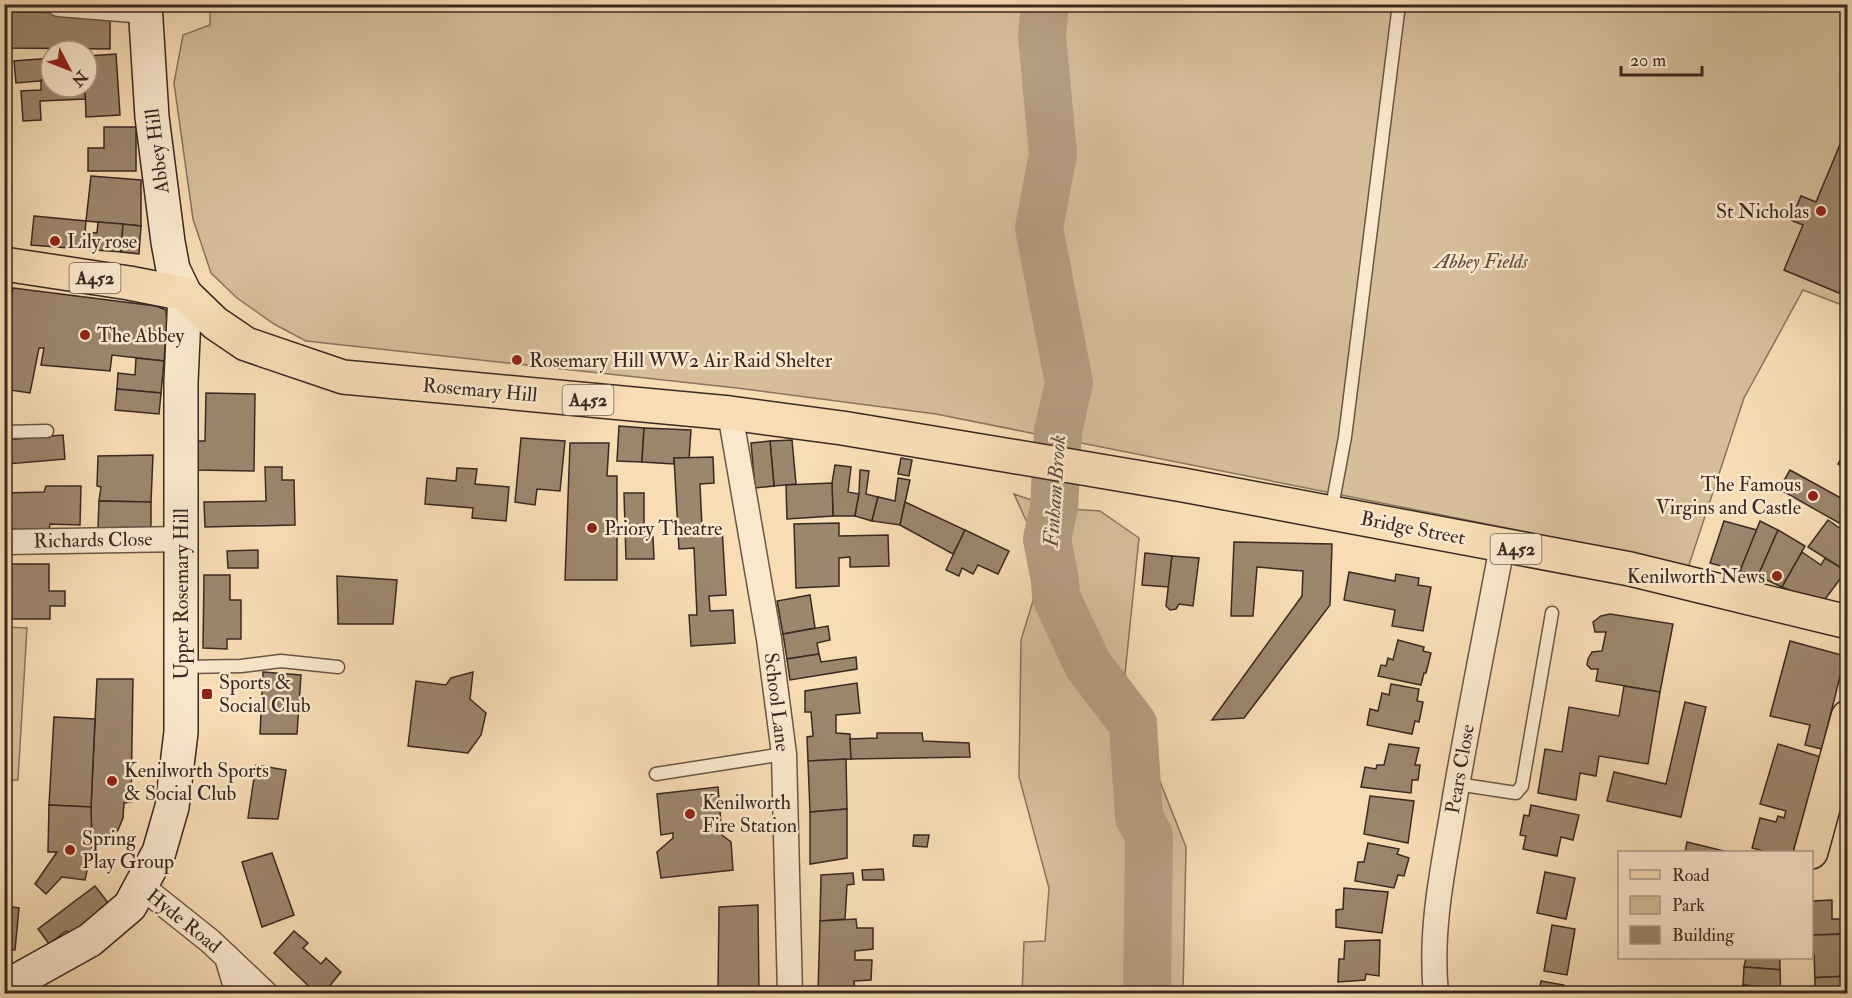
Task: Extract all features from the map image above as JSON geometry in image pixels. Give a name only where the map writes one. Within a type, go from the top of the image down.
[{"type":"main road","name":"A452","points":[[4,264],[185,294]]},
{"type":"main road","name":"Rosemary Hill","points":[[185,294],[215,323],[246,344],[343,376],[730,413],[842,428],[1011,456]]},
{"type":"main road","name":"Bridge Street","points":[[1011,456],[1183,485],[1630,569],[1848,622]]},
{"type":"main road","points":[[1811,851],[1848,717]]},
{"type":"main road","points":[[1797,959],[1798,993]]},
{"type":"street","points":[[59,4],[145,8]]},
{"type":"street","name":"Abbey Hill","points":[[145,8],[152,117],[168,242],[173,269],[185,294]]},
{"type":"street","name":"Upper Rosemary Hill","points":[[4,988],[90,940],[130,906],[159,852],[172,807],[181,732],[181,382],[185,294]]},
{"type":"street","name":"School Lane","points":[[730,413],[769,639],[784,754],[790,993]]},
{"type":"street","name":"Richards Close","points":[[4,542],[182,539]]},
{"type":"street","name":"Pears Close","points":[[1436,993],[1432,962],[1438,896],[1502,546]]},
{"type":"street","name":"Hyde Road","points":[[141,886],[227,957],[266,993]]},
{"type":"street","name":"Hyde Road","points":[[227,957],[238,993]]},
{"type":"lane","points":[[1334,496],[1345,437],[1399,4]]},
{"type":"lane","points":[[4,432],[47,431]]},
{"type":"lane","points":[[1457,784],[1516,793],[1522,786],[1552,613]]},
{"type":"lane","points":[[181,667],[241,666],[280,661],[338,667]]},
{"type":"lane","points":[[656,774],[784,754]]},
{"type":"green space","name":"Abbey Fields","points":[[210,4],[1847,5],[1847,293],[1842,305],[1803,290],[1744,398],[1688,568],[1632,553],[936,414],[737,388],[306,341],[274,324],[237,298],[211,273],[193,219],[174,83],[183,35],[210,25]]},
{"type":"green space","points":[[1014,494],[1055,508],[1100,511],[1139,538],[1125,674],[1139,710],[1159,779],[1186,847],[1183,993],[1022,993],[1024,942],[1045,941],[1049,888],[1019,777],[1021,640],[1036,591],[1036,542]]},
{"type":"green space","points":[[5,627],[27,628],[18,780],[5,780]]},
{"type":"building","points":[[4,12],[110,13],[110,49],[99,49],[99,39],[39,39],[39,48],[4,48]]},
{"type":"building","points":[[116,54],[120,115],[86,117],[85,99],[99,99],[99,55]]},
{"type":"building","points":[[39,59],[39,81],[16,83],[14,61]]},
{"type":"building","points":[[39,90],[39,99],[85,99],[40,101],[41,120],[23,121],[21,91]]},
{"type":"building","points":[[104,127],[136,127],[136,171],[88,171],[88,148],[104,148]]},
{"type":"building","name":"St Nicholas","points":[[1844,135],[1848,136],[1848,275],[1839,293],[1784,270],[1803,225],[1791,220],[1801,196],[1816,202]]},
{"type":"building","points":[[91,176],[141,180],[141,226],[86,221]]},
{"type":"building","points":[[34,216],[86,221],[85,232],[97,233],[98,222],[123,224],[121,252],[31,245]]},
{"type":"building","points":[[123,224],[141,226],[139,254],[121,252]]},
{"type":"building","name":"The Abbey","points":[[13,288],[156,306],[166,310],[164,361],[112,355],[110,371],[41,365],[44,348],[39,348],[30,393],[4,389],[4,296],[11,297]]},
{"type":"building","points":[[136,358],[164,361],[161,393],[117,389],[118,373],[135,375]]},
{"type":"building","points":[[117,389],[161,393],[159,414],[115,410]]},
{"type":"building","points":[[206,393],[255,394],[254,471],[195,470],[196,441],[205,441]]},
{"type":"building","points":[[619,426],[644,428],[642,462],[617,461]]},
{"type":"building","points":[[644,428],[691,430],[689,459],[674,458],[674,464],[642,462]]},
{"type":"building","points":[[63,435],[65,459],[7,464],[6,440]]},
{"type":"building","points":[[521,438],[565,441],[560,491],[537,489],[535,505],[515,502]]},
{"type":"building","points":[[792,440],[796,484],[774,486],[770,441]]},
{"type":"building","points":[[770,441],[774,486],[755,488],[751,443]]},
{"type":"building","name":"Priory Theatre","points":[[570,443],[609,443],[607,476],[617,476],[617,580],[565,580]]},
{"type":"building","name":"The Famous Virgins and Castle","points":[[1848,446],[1848,470],[1838,464]]},
{"type":"building","points":[[153,455],[151,502],[99,501],[101,487],[97,486],[98,456]]},
{"type":"building","points":[[713,457],[714,483],[700,484],[702,528],[722,527],[726,595],[709,596],[710,611],[733,610],[735,643],[691,646],[689,615],[697,615],[694,548],[679,549],[674,458]]},
{"type":"building","points":[[901,458],[912,460],[909,476],[898,474]]},
{"type":"building","points":[[835,465],[851,467],[848,492],[859,494],[855,516],[833,516],[832,483]]},
{"type":"building","points":[[265,467],[282,467],[282,480],[294,480],[295,525],[205,527],[204,502],[266,501]]},
{"type":"building","points":[[457,468],[477,469],[475,484],[509,487],[506,521],[472,518],[473,508],[425,504],[427,478],[456,481]]},
{"type":"building","points":[[860,470],[869,471],[866,494],[878,497],[872,521],[855,516]]},
{"type":"building","name":"The Famous Virgins and Castle","points":[[1790,470],[1848,502],[1848,528],[1779,489]]},
{"type":"building","points":[[898,478],[910,480],[900,525],[872,521],[878,497],[895,501]]},
{"type":"building","points":[[832,483],[833,516],[787,519],[786,485]]},
{"type":"building","points":[[46,486],[81,486],[80,525],[50,524],[49,530],[4,529],[4,493],[44,492]]},
{"type":"building","points":[[624,493],[644,493],[644,537],[653,537],[654,559],[626,559]]},
{"type":"building","points":[[99,501],[151,502],[151,527],[98,528]]},
{"type":"building","points":[[905,502],[965,530],[953,554],[900,525]]},
{"type":"building","points":[[1828,520],[1844,531],[1848,528],[1848,567],[1846,571],[1808,547]]},
{"type":"building","points":[[1724,521],[1757,530],[1740,571],[1710,563]]},
{"type":"building","points":[[1760,521],[1778,530],[1758,576],[1740,571]]},
{"type":"building","points":[[839,523],[839,536],[888,535],[889,566],[850,567],[850,557],[839,558],[839,586],[796,588],[794,524]]},
{"type":"building","points":[[965,530],[1009,551],[998,574],[978,565],[973,574],[962,568],[959,576],[946,570]]},
{"type":"building","points":[[1778,530],[1805,546],[1782,587],[1758,576]]},
{"type":"building","points":[[1234,542],[1332,544],[1330,605],[1244,718],[1212,720],[1302,596],[1303,571],[1257,567],[1253,616],[1231,616]]},
{"type":"building","points":[[258,550],[258,568],[228,568],[227,551]]},
{"type":"building","points":[[1802,552],[1821,565],[1825,558],[1846,571],[1826,598],[1818,602],[1782,587]]},
{"type":"building","points":[[1145,553],[1172,556],[1169,587],[1142,585]]},
{"type":"building","points":[[1172,556],[1199,558],[1193,606],[1179,604],[1176,609],[1170,610],[1166,606]]},
{"type":"building","points":[[8,564],[49,564],[49,591],[65,591],[65,606],[50,606],[50,619],[8,619]]},
{"type":"building","points":[[1349,572],[1395,581],[1396,574],[1419,578],[1418,585],[1431,587],[1423,631],[1392,626],[1395,610],[1344,600]]},
{"type":"building","points":[[204,575],[230,575],[230,600],[241,600],[241,639],[227,639],[227,649],[203,648]]},
{"type":"building","points":[[337,576],[397,580],[393,624],[338,624]]},
{"type":"building","points":[[810,595],[815,628],[783,634],[777,601]]},
{"type":"building","points":[[1610,614],[1673,624],[1660,692],[1596,681],[1598,669],[1591,669],[1587,665],[1588,659],[1592,652],[1602,651],[1606,632],[1595,632],[1593,622],[1601,616]]},
{"type":"building","points":[[828,626],[830,640],[817,643],[819,654],[787,659],[783,634]]},
{"type":"building","points":[[1398,640],[1424,647],[1423,651],[1431,653],[1421,685],[1378,676],[1381,665],[1386,666],[1388,658],[1393,660]]},
{"type":"building","points":[[1790,641],[1845,656],[1822,749],[1805,745],[1810,725],[1770,716]]},
{"type":"building","points":[[819,654],[821,662],[856,657],[857,669],[790,680],[787,659]]},
{"type":"building","points":[[263,672],[301,675],[297,734],[260,734]]},
{"type":"building","points":[[473,672],[470,699],[486,713],[481,735],[468,753],[408,746],[416,681],[446,685],[451,678]]},
{"type":"building","name":"Kenilworth Sports & Social Club","points":[[97,679],[133,679],[131,802],[124,803],[123,818],[118,830],[106,841],[92,847],[91,807]]},
{"type":"building","points":[[857,683],[860,713],[836,715],[836,733],[850,734],[851,759],[808,761],[807,737],[813,736],[811,712],[805,712],[805,691]]},
{"type":"building","points":[[1391,684],[1419,689],[1417,701],[1423,702],[1419,722],[1415,721],[1412,734],[1367,725],[1370,709],[1378,711],[1382,693],[1389,695]]},
{"type":"building","points":[[1624,686],[1660,692],[1648,764],[1599,756],[1596,776],[1580,773],[1576,800],[1538,793],[1545,749],[1562,752],[1569,707],[1619,716]]},
{"type":"building","points":[[1685,702],[1706,707],[1681,817],[1607,801],[1614,772],[1666,784]]},
{"type":"building","points":[[54,717],[95,719],[91,807],[49,805]]},
{"type":"building","points":[[877,733],[922,733],[923,741],[969,743],[970,757],[851,759],[850,739],[877,738]]},
{"type":"building","points":[[1389,744],[1419,748],[1415,765],[1420,765],[1418,780],[1412,780],[1411,793],[1361,787],[1365,767],[1376,769],[1377,765],[1384,765]]},
{"type":"building","points":[[1778,744],[1821,757],[1793,851],[1763,851],[1752,848],[1760,818],[1776,822],[1778,816],[1784,818],[1786,811],[1760,804]]},
{"type":"building","points":[[846,759],[847,809],[810,812],[808,761]]},
{"type":"building","points":[[256,765],[286,770],[278,819],[248,818]]},
{"type":"building","name":"Kenilworth Fire Station","points":[[718,787],[722,835],[731,842],[733,870],[661,878],[657,852],[673,838],[673,833],[661,835],[657,794]]},
{"type":"building","points":[[1370,796],[1414,801],[1408,843],[1364,834]]},
{"type":"building","name":"Spring Play Group","points":[[49,805],[91,807],[92,847],[85,880],[62,877],[46,894],[35,884],[57,852],[48,852]]},
{"type":"building","points":[[1531,805],[1579,815],[1573,840],[1561,837],[1557,856],[1523,849],[1526,836],[1520,835],[1524,815],[1529,816]]},
{"type":"building","points":[[847,809],[847,858],[810,864],[810,812]]},
{"type":"building","points":[[914,835],[929,835],[927,847],[913,846]]},
{"type":"building","points":[[1687,842],[1724,851],[1685,851]]},
{"type":"building","points":[[1368,843],[1399,849],[1397,854],[1409,858],[1404,876],[1398,875],[1394,888],[1355,881],[1358,862],[1364,862]]},
{"type":"building","points":[[272,853],[294,915],[262,927],[242,862]]},
{"type":"building","points":[[883,869],[884,880],[863,880],[862,870]]},
{"type":"building","points":[[1545,872],[1575,878],[1566,919],[1537,913]]},
{"type":"building","points":[[853,873],[854,884],[847,885],[845,919],[820,921],[821,875]]},
{"type":"building","points":[[95,886],[110,905],[70,935],[66,931],[49,944],[38,929]]},
{"type":"building","points":[[1344,888],[1388,892],[1382,933],[1336,927],[1336,910],[1343,909]]},
{"type":"building","points":[[1832,900],[1832,919],[1848,919],[1848,934],[1813,935],[1813,901]]},
{"type":"building","points":[[758,905],[759,994],[718,994],[719,907]]},
{"type":"building","points":[[4,906],[19,908],[15,950],[4,949]]},
{"type":"building","points":[[856,919],[857,928],[873,928],[873,949],[855,951],[855,960],[872,960],[871,980],[854,981],[855,991],[873,991],[873,994],[818,994],[820,921]]},
{"type":"building","points":[[1552,925],[1575,929],[1567,975],[1544,971]]},
{"type":"building","points":[[294,931],[308,943],[303,948],[321,964],[326,958],[341,972],[323,994],[317,994],[274,953]]},
{"type":"building","points":[[1848,934],[1848,976],[1808,978],[1813,959],[1813,935]]},
{"type":"building","points":[[1380,940],[1379,976],[1366,974],[1365,980],[1338,982],[1339,959],[1344,959],[1345,941]]},
{"type":"building","points":[[1746,959],[1784,959],[1785,970],[1744,967]]},
{"type":"building","points":[[1744,967],[1785,970],[1784,989],[1743,985]]},
{"type":"building","points":[[1848,976],[1848,994],[1809,994],[1808,978]]},
{"type":"building","points":[[1541,981],[1564,985],[1563,994],[1538,994]]},
{"type":"building","points":[[1743,985],[1784,989],[1784,994],[1741,994]]},
{"type":"waterway","name":"Finham Brook","points":[[1045,4],[1042,36],[1053,154],[1039,228],[1069,383],[1058,431],[1054,508],[1047,539],[1056,597],[1088,665],[1133,724],[1139,817],[1149,836],[1147,994]]},
{"type":"place","name":"St Nicholas","points":[[1821,211]]},
{"type":"place","name":"Lily rose","points":[[55,241]]},
{"type":"place","name":"The Abbey","points":[[85,335]]},
{"type":"place","name":"Rosemary Hill WW2 Air Raid Shelter","points":[[517,360]]},
{"type":"place","name":"The Famous Virgins and Castle","points":[[1813,496]]},
{"type":"place","name":"Priory Theatre","points":[[592,528]]},
{"type":"place","name":"Kenilworth News","points":[[1777,576]]},
{"type":"place","name":"Sports & Social Club","points":[[207,694]]},
{"type":"place","name":"Kenilworth Sports & Social Club","points":[[112,781]]},
{"type":"place","name":"Kenilworth Fire Station","points":[[690,814]]},
{"type":"place","name":"Spring Play Group","points":[[70,850]]}]
